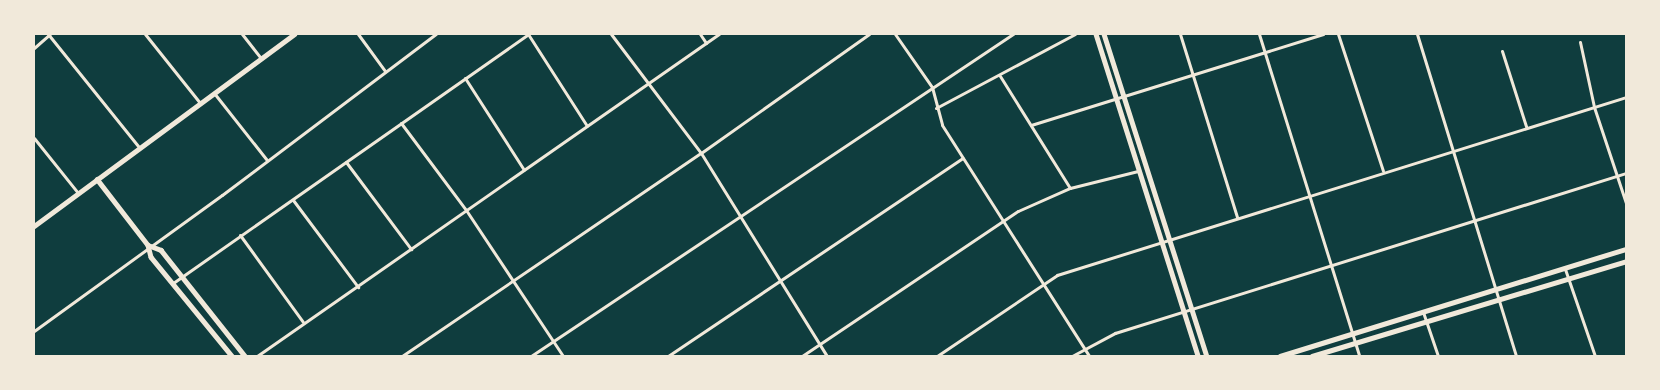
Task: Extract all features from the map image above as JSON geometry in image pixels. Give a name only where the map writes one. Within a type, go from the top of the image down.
[{"type":"street","points":[[34,48],[49,34],[140,147]]},
{"type":"street","points":[[145,34],[200,103]]},
{"type":"street","points":[[242,34],[261,58]]},
{"type":"street","points":[[34,226],[294,34]]},
{"type":"street","points":[[358,34],[385,71]]},
{"type":"street","points":[[35,328],[267,160],[436,34]]},
{"type":"street","points":[[174,283],[528,34],[587,126]]},
{"type":"street","points":[[612,34],[701,153],[739,218],[827,356]]},
{"type":"street","points":[[700,34],[706,43]]},
{"type":"street","points":[[257,356],[303,322],[358,286],[720,34]]},
{"type":"street","points":[[402,356],[701,153],[869,34]]},
{"type":"street","points":[[895,34],[932,87],[942,126],[1044,282],[1089,356]]},
{"type":"street","points":[[531,356],[1013,34]]},
{"type":"street","points":[[936,108],[1000,76],[1075,34]]},
{"type":"street","points":[[1096,34],[1182,314],[1198,356]]},
{"type":"street","points":[[1104,34],[1206,356]]},
{"type":"street","points":[[1180,34],[1237,217]]},
{"type":"street","points":[[1259,34],[1360,356]]},
{"type":"street","points":[[1031,125],[1116,96],[1192,75],[1322,34]]},
{"type":"street","points":[[1338,34],[1383,171]]},
{"type":"street","points":[[1416,34],[1516,356]]},
{"type":"street","points":[[1580,42],[1594,107],[1626,203]]},
{"type":"street","points":[[1502,51],[1526,126]]},
{"type":"street","points":[[1000,76],[1070,188]]},
{"type":"street","points":[[465,78],[524,170]]},
{"type":"street","points":[[214,93],[267,160]]},
{"type":"street","points":[[937,356],[1044,282],[1237,217],[1626,96]]},
{"type":"street","points":[[401,123],[466,210],[563,356]]},
{"type":"street","points":[[34,138],[78,193]]},
{"type":"street","points":[[668,356],[963,158]]},
{"type":"street","points":[[346,162],[410,250]]},
{"type":"street","points":[[802,356],[1003,220],[1070,188],[1138,171]]},
{"type":"street","points":[[1072,356],[1084,348],[1116,333],[1192,311],[1626,172]]},
{"type":"street","points":[[97,179],[148,245],[151,257],[232,356]]},
{"type":"street","points":[[293,200],[358,286]]},
{"type":"street","points":[[240,235],[303,322]]},
{"type":"street","points":[[148,245],[161,250],[245,356]]},
{"type":"street","points":[[1280,356],[1565,270],[1626,249]]},
{"type":"street","points":[[1312,356],[1498,298],[1626,261]]},
{"type":"street","points":[[1565,270],[1594,356]]},
{"type":"street","points":[[1422,312],[1438,356]]}]
